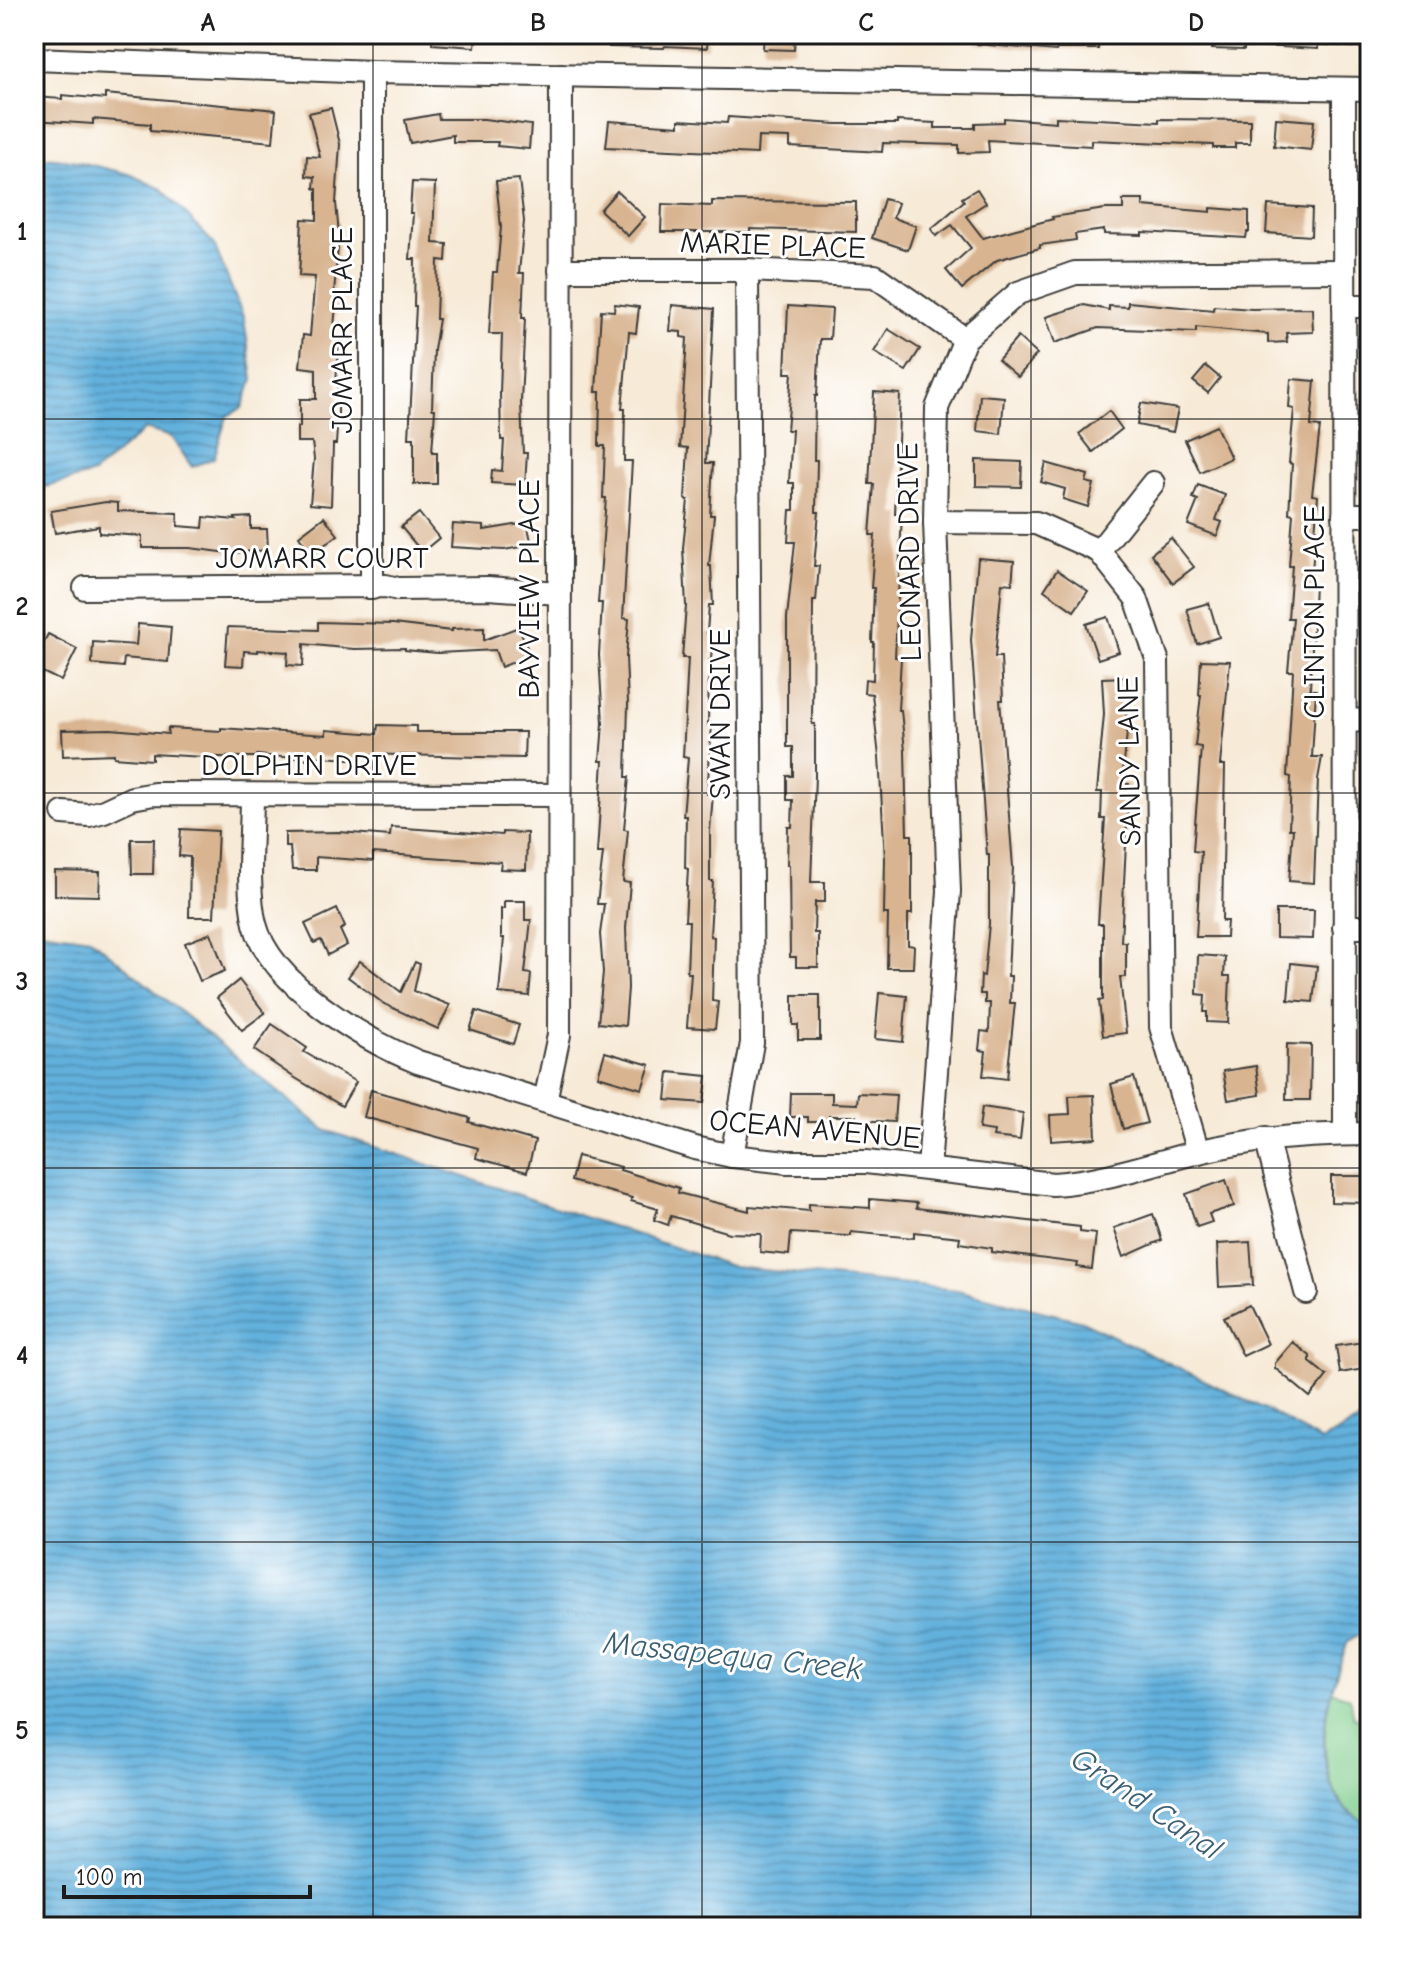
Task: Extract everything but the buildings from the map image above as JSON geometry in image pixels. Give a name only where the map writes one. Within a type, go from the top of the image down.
[{"type":"street","points":[[34,59],[372,72],[1370,89]]},
{"type":"street","name":"JOMARR PLACE","points":[[372,72],[372,588]]},
{"type":"street","name":"BAYVIEW PLACE","points":[[545,1101],[559,1035],[561,75]]},
{"type":"street","name":"CLINTON PLACE","points":[[1344,90],[1345,1134]]},
{"type":"street","name":"MARIE PLACE","points":[[560,270],[747,270],[875,276],[965,339]]},
{"type":"street","name":"SWAN DRIVE","points":[[732,1156],[752,1043],[747,270]]},
{"type":"street","name":"LEONARD DRIVE","points":[[929,1169],[949,891],[935,522],[937,408],[965,339],[1018,293],[1075,273],[1344,271]]},
{"type":"street","points":[[1344,306],[1370,306]]},
{"type":"street","points":[[1099,551],[1153,483]]},
{"type":"street","points":[[1344,515],[1370,515]]},
{"type":"street","name":"SANDY LANE","points":[[935,522],[1036,523],[1099,551],[1136,598],[1157,659],[1161,1027],[1198,1152]]},
{"type":"street","name":"JOMARR COURT","points":[[85,588],[488,588],[559,593]]},
{"type":"street","points":[[1344,721],[1370,720]]},
{"type":"street","name":"DOLPHIN DRIVE","points":[[63,813],[89,815],[132,798],[154,794],[559,795]]},
{"type":"street","name":"OCEAN AVENUE","points":[[252,795],[254,922],[262,944],[281,972],[346,1025],[386,1050],[418,1062],[695,1148],[787,1162],[866,1162],[1053,1184],[1114,1176],[1198,1152],[1266,1138],[1370,1134]]},
{"type":"street","points":[[1344,927],[1370,927]]},
{"type":"street","points":[[1266,1138],[1306,1292]]},
{"type":"green space","points":[[1331,1691],[1349,1697],[1354,1717],[1370,1723],[1370,1824],[1344,1807],[1331,1780],[1325,1736]]},
{"type":"water","points":[[34,156],[71,160],[129,174],[162,189],[214,244],[244,319],[253,379],[242,408],[227,416],[214,458],[192,467],[171,437],[145,429],[93,474],[34,490]]},
{"type":"water","points":[[34,930],[90,938],[325,1130],[733,1267],[957,1290],[1082,1321],[1274,1414],[1321,1441],[1370,1415],[1370,1631],[1348,1641],[1329,1703],[1324,1746],[1326,1767],[1344,1807],[1370,1824],[1370,1927],[34,1927]]},
{"type":"water label","name":"Massapequa Creek","points":[[733,1655]]},
{"type":"water label","name":"Grand Canal","points":[[1147,1803]]}]
